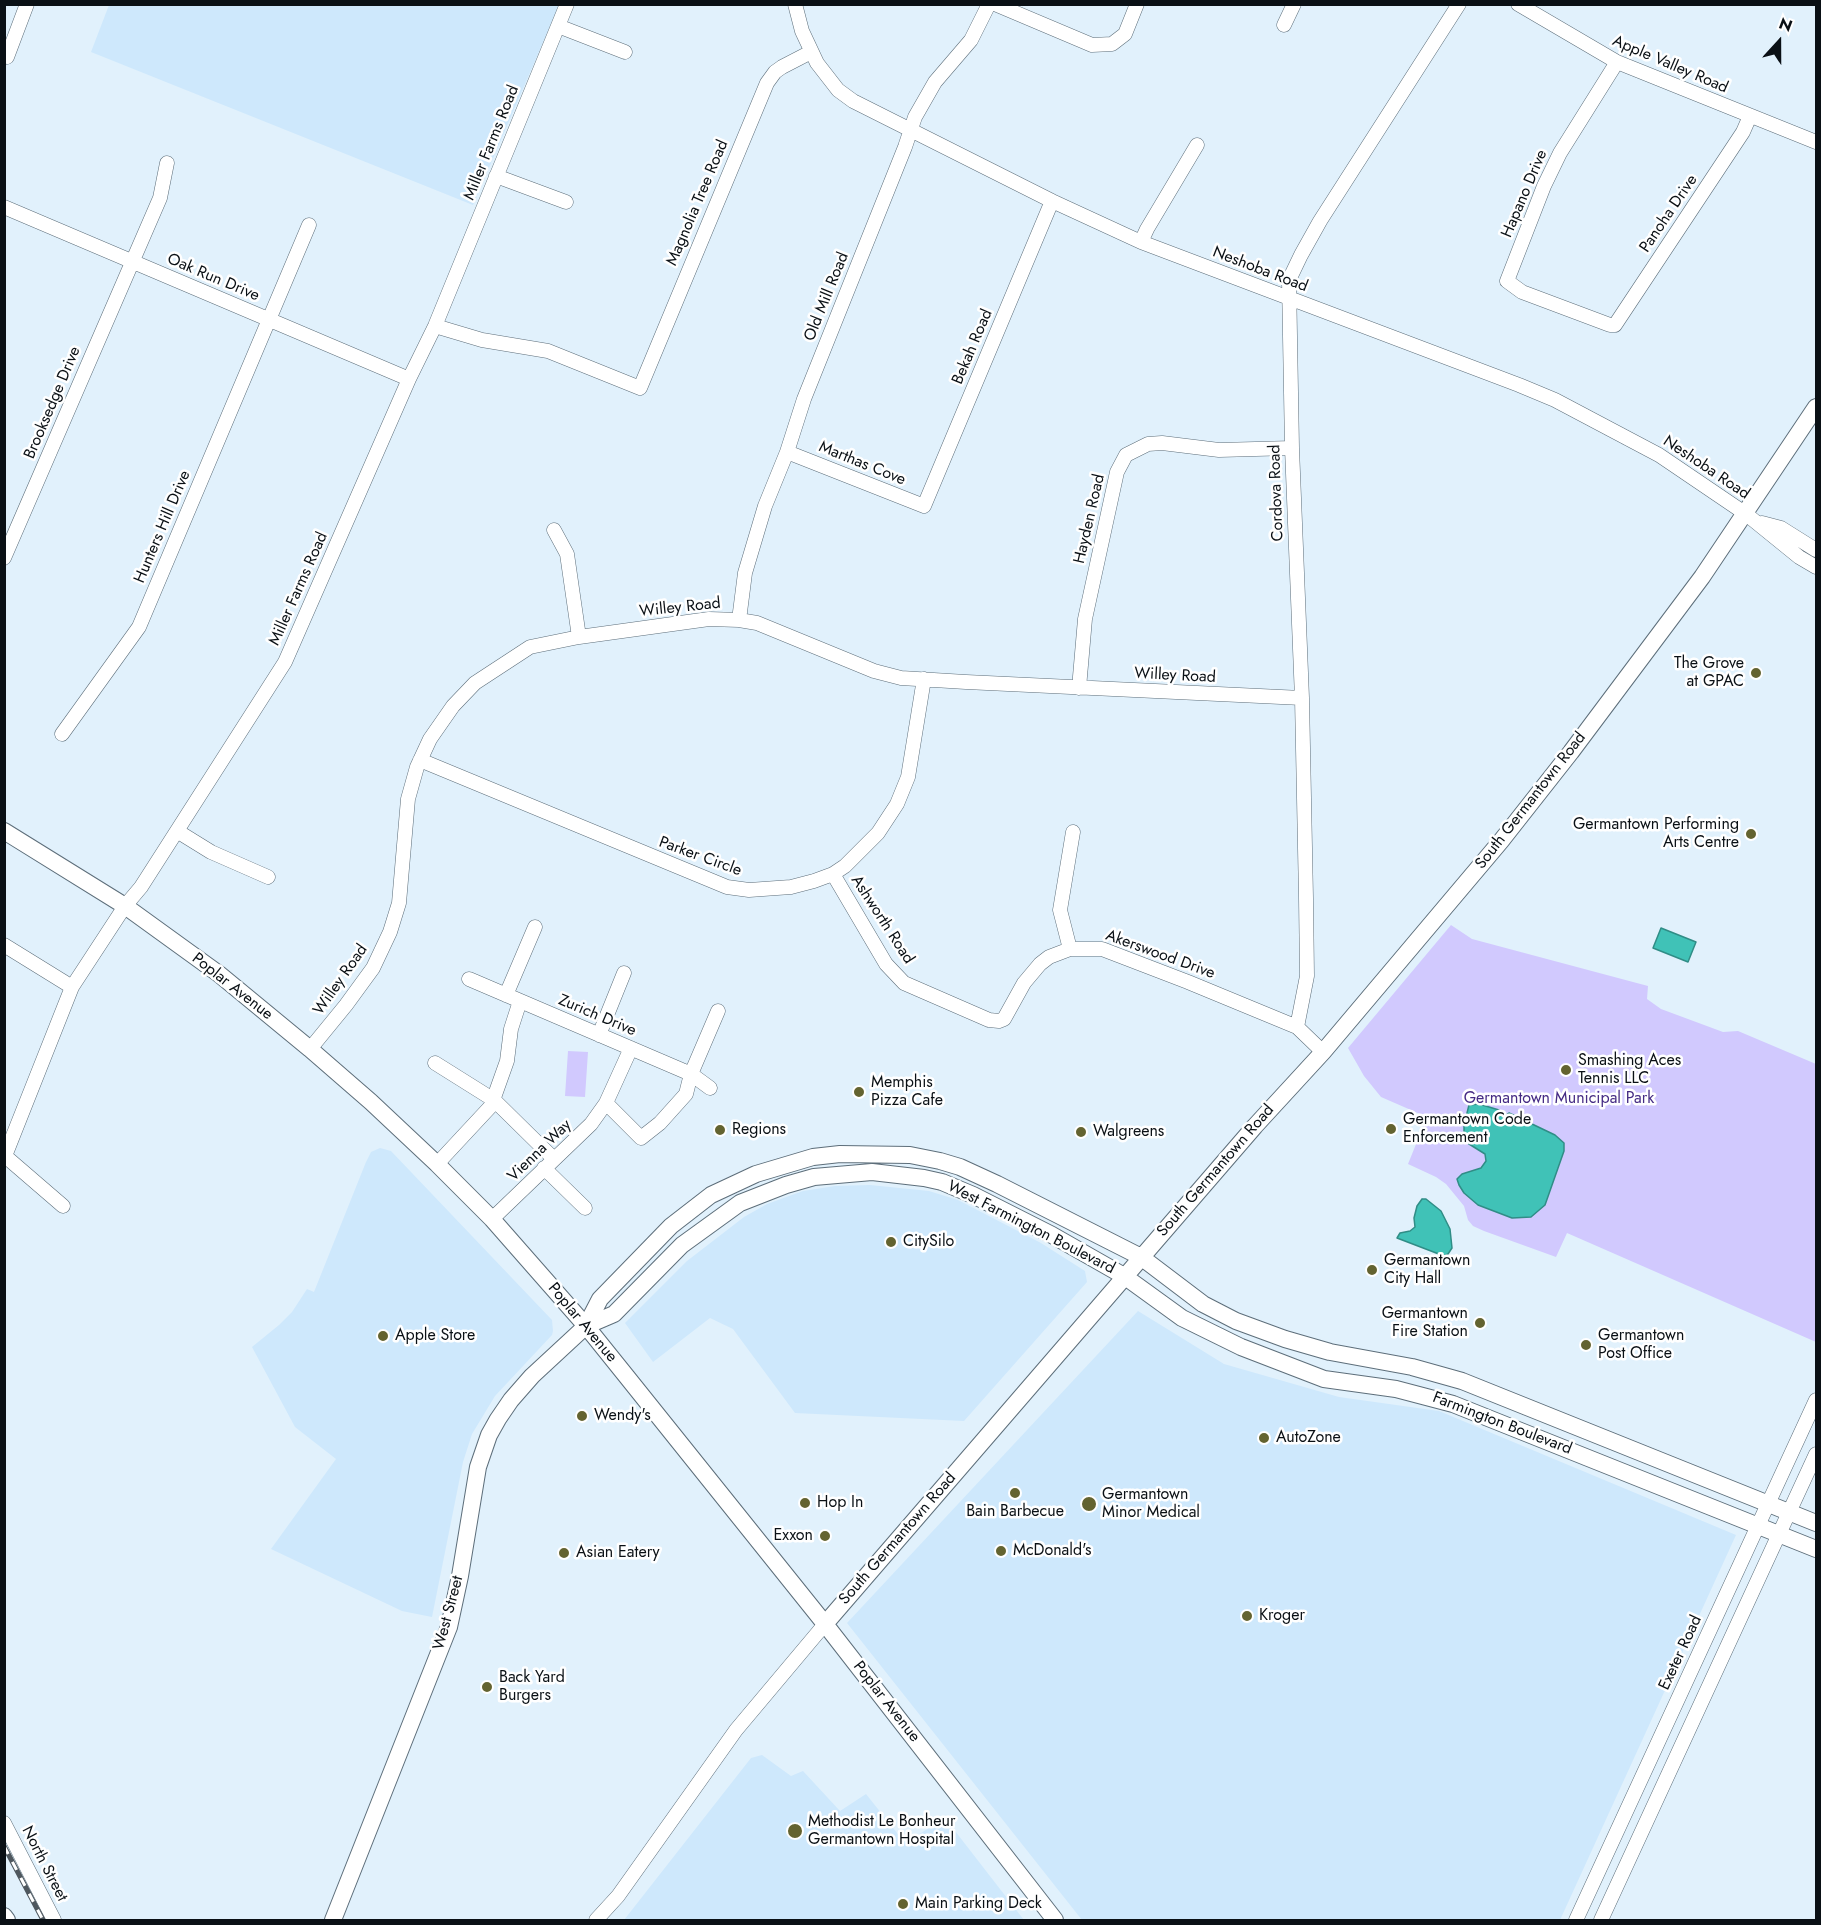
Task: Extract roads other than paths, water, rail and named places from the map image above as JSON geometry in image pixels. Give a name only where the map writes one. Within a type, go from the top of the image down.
[{"type":"main road","name":"South Germantown Road","points":[[825,1624],[1124,1276],[1323,1052],[1508,832],[1688,596],[1751,518],[1816,407]]},
{"type":"main road","name":"Poplar Avenue","points":[[4,831],[125,906],[219,974],[310,1049],[437,1164],[492,1220],[586,1326],[825,1624],[1056,1920]]},
{"type":"main road","name":"West Farmington Boulevard","points":[[586,1326],[600,1299],[671,1226],[711,1194],[756,1174],[813,1157],[910,1155],[940,1161],[997,1184],[1141,1257]]},
{"type":"main road","name":"West Farmington Boulevard","points":[[586,1326],[614,1314],[682,1245],[740,1203],[814,1177],[872,1172],[942,1182],[1052,1235],[1124,1276]]},
{"type":"main road","name":"Farmington Boulevard","points":[[1141,1257],[1203,1304],[1236,1321],[1285,1340],[1330,1352],[1412,1367],[1555,1444],[1816,1549]]},
{"type":"main road","name":"Farmington Boulevard","points":[[1124,1276],[1182,1317],[1241,1347],[1324,1379],[1372,1385],[1422,1395],[1457,1392],[1506,1398],[1816,1523]]},
{"type":"main road","name":"West Street","points":[[333,1920],[449,1627],[478,1467],[489,1435],[511,1400],[532,1376],[586,1326]]},
{"type":"main road","points":[[1506,1398],[1508,1415],[1555,1444]]},
{"type":"main road","points":[[1588,1457],[1597,1434]]},
{"type":"main road","points":[[4,1916],[7,1920]]},
{"type":"street","points":[[7,57],[27,4]]},
{"type":"street","name":"Miller Farms Road","points":[[5,1156],[72,987],[125,906],[141,887],[285,662],[409,379],[435,326],[567,4]]},
{"type":"street","name":"Neshoba Road","points":[[795,4],[811,52],[831,83],[845,96],[911,131],[1141,243],[1555,400],[1659,455],[1751,518],[1799,557],[1816,567]]},
{"type":"street","name":"Old Mill Road","points":[[739,620],[745,573],[752,546],[804,399],[915,117],[943,71],[972,40],[988,4]]},
{"type":"street","points":[[995,4],[1092,45],[1112,44],[1125,34],[1137,4]]},
{"type":"street","points":[[1284,25],[1294,4]]},
{"type":"street","name":"Cordova Road","points":[[1297,1027],[1307,976],[1302,698],[1292,448],[1289,280],[1308,243],[1459,4]]},
{"type":"street","name":"Apple Valley Road","points":[[1518,4],[1617,62],[1816,142]]},
{"type":"street","points":[[558,26],[625,52]]},
{"type":"street","name":"Magnolia Tree Road","points":[[435,326],[482,340],[548,351],[640,388],[767,83],[782,67],[811,52]]},
{"type":"street","name":"Hapano Drive","points":[[1610,325],[1522,292],[1508,281],[1544,186],[1560,153],[1617,62]]},
{"type":"street","name":"Panoha Drive","points":[[1610,325],[1615,325],[1743,132],[1750,116]]},
{"type":"street","points":[[1141,243],[1197,146]]},
{"type":"street","name":"Brooksedge Drive","points":[[4,558],[160,198],[167,163]]},
{"type":"street","points":[[496,176],[566,202]]},
{"type":"street","name":"Bekah Road","points":[[924,506],[1052,201]]},
{"type":"street","name":"Oak Run Drive","points":[[4,207],[409,379]]},
{"type":"street","name":"Hunters Hill Drive","points":[[62,734],[139,627],[309,225]]},
{"type":"street","name":"Hayden Road","points":[[1079,688],[1085,619],[1117,472],[1126,455],[1148,444],[1162,443],[1219,450],[1292,448]]},
{"type":"street","name":"Marthas Cove","points":[[787,452],[924,506]]},
{"type":"street","name":"Neshoba Road","points":[[1751,518],[1780,528],[1816,550]]},
{"type":"street","points":[[554,530],[567,554],[579,637]]},
{"type":"street","name":"Willey Road","points":[[310,1049],[373,968],[390,932],[399,903],[408,799],[420,760],[444,717],[475,683],[530,647],[579,637],[709,619],[739,620],[765,626],[874,671],[901,678],[1302,698]]},
{"type":"street","name":"Parker Circle","points":[[420,760],[727,887],[749,890],[785,888],[833,874],[845,866],[878,833],[897,804],[908,777],[924,679]]},
{"type":"street","points":[[177,831],[211,852],[268,877]]},
{"type":"street","points":[[1070,949],[1060,910],[1073,832]]},
{"type":"street","name":"Ashworth Road","points":[[833,874],[886,964],[904,983],[989,1020],[1004,1019]]},
{"type":"street","points":[[506,995],[535,927]]},
{"type":"street","points":[[4,945],[72,987]]},
{"type":"street","name":"Akerswood Drive","points":[[1004,1019],[1031,973],[1049,957],[1070,949],[1102,949],[1297,1027],[1323,1052]]},
{"type":"street","points":[[599,1035],[624,973]]},
{"type":"street","name":"Zurich Drive","points":[[469,979],[691,1074],[710,1088]]},
{"type":"street","points":[[437,1164],[491,1106],[507,1061],[511,1029],[520,1001]]},
{"type":"street","points":[[606,1103],[641,1138],[660,1123],[686,1094],[691,1074],[718,1011]]},
{"type":"street","name":"Vienna Way","points":[[492,1220],[580,1136],[606,1103],[631,1048]]},
{"type":"street","points":[[435,1064],[494,1100],[585,1208]]},
{"type":"street","points":[[5,1156],[63,1206]]},
{"type":"street","name":"Exeter Road","points":[[1576,1920],[1816,1400]]},
{"type":"street","points":[[1601,1920],[1816,1454]]},
{"type":"street","name":"South Germantown Road","points":[[596,1920],[618,1896],[736,1730],[825,1624]]},
{"type":"street","name":"North Street","points":[[4,1823],[54,1920]]},
{"type":"railway","points":[[4,1846],[43,1920]]},
{"type":"place","name":"The Grove at GPAC","points":[[1756,673]]},
{"type":"place","name":"Germantown Performing Arts Centre","points":[[1751,834]]},
{"type":"place","name":"Smashing Aces Tennis LLC","points":[[1566,1070]]},
{"type":"place","name":"Memphis Pizza Cafe","points":[[859,1092]]},
{"type":"place","name":"Germantown Code Enforcement","points":[[1391,1129]]},
{"type":"place","name":"Regions","points":[[720,1130]]},
{"type":"place","name":"Walgreens","points":[[1081,1132]]},
{"type":"place","name":"CitySilo","points":[[891,1242]]},
{"type":"place","name":"Germantown City Hall","points":[[1372,1270]]},
{"type":"place","name":"Germantown Fire Station","points":[[1480,1323]]},
{"type":"place","name":"Apple Store","points":[[383,1336]]},
{"type":"place","name":"Germantown Post Office","points":[[1586,1345]]},
{"type":"place","name":"Wendy's","points":[[582,1416]]},
{"type":"place","name":"AutoZone","points":[[1264,1438]]},
{"type":"place","name":"Bain Barbecue","points":[[1015,1493]]},
{"type":"place","name":"Hop In","points":[[805,1503]]},
{"type":"place","name":"Germantown Minor Medical","points":[[1089,1504]]},
{"type":"place","name":"Exxon","points":[[825,1536]]},
{"type":"place","name":"McDonald's","points":[[1001,1551]]},
{"type":"place","name":"Asian Eatery","points":[[564,1553]]},
{"type":"place","name":"Kroger","points":[[1247,1616]]},
{"type":"place","name":"Back Yard Burgers","points":[[487,1687]]},
{"type":"place","name":"Methodist Le Bonheur Germantown Hospital","points":[[795,1831]]},
{"type":"place","name":"Main Parking Deck","points":[[903,1904]]},
{"type":"park label","name":"Germantown Municipal Park","points":[[1559,1099]]}]
